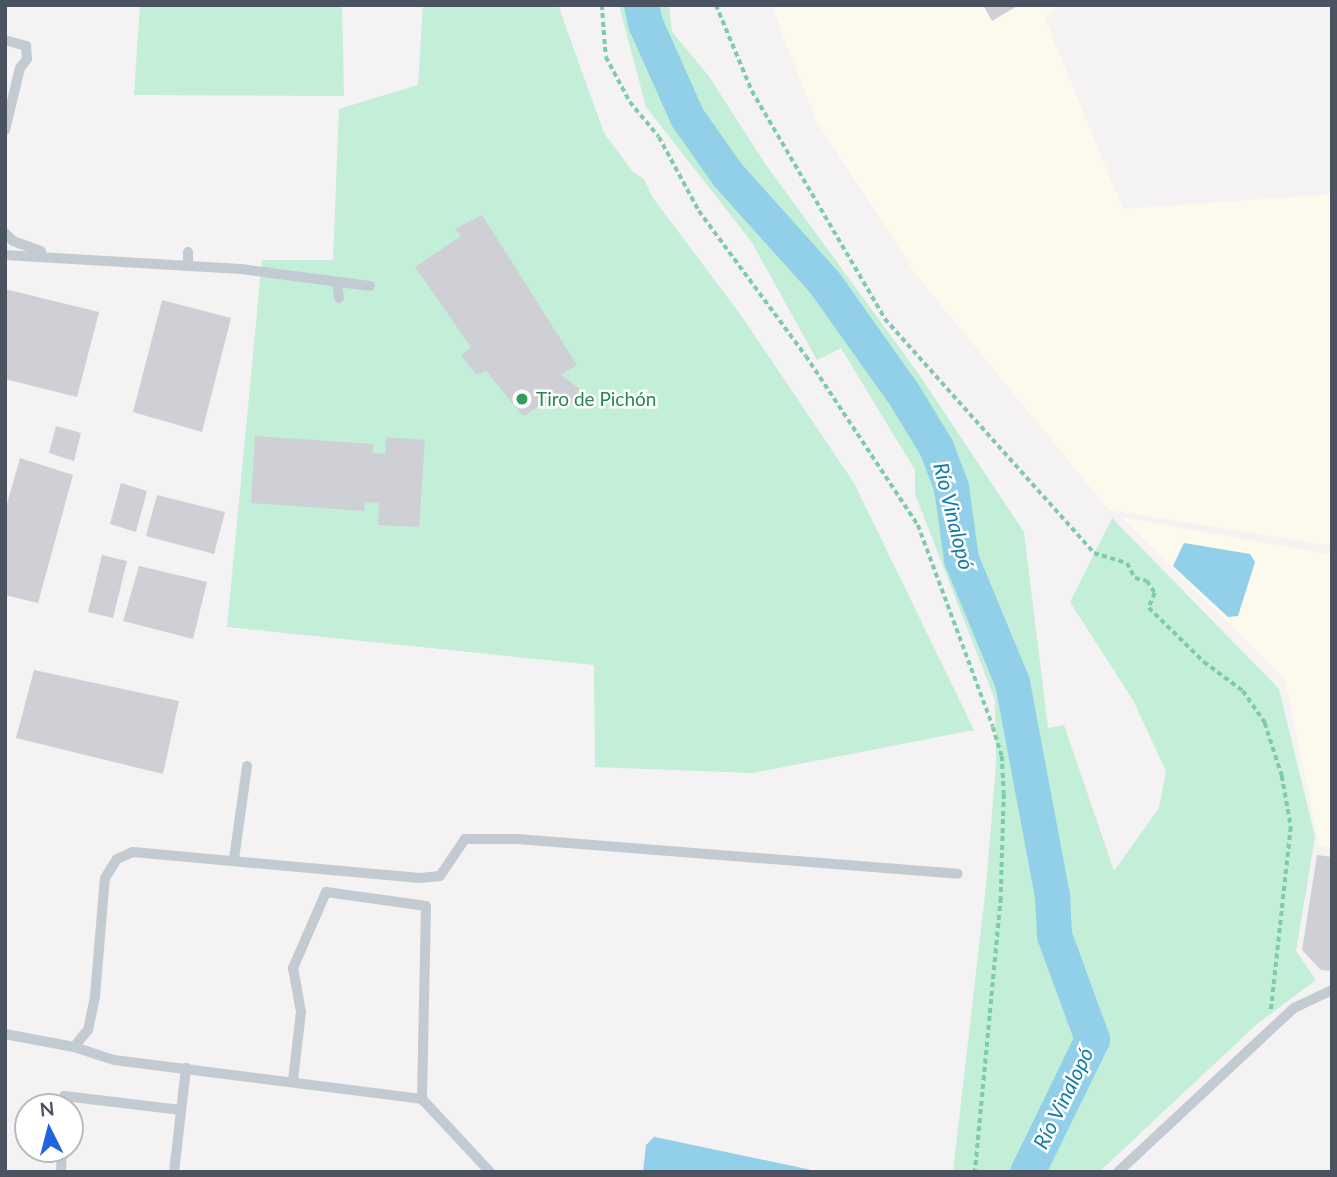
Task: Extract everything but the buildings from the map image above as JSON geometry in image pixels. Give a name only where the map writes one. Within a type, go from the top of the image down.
[{"type":"lane","points":[[5,40],[26,46],[27,59],[20,68],[5,130]]},
{"type":"lane","points":[[5,233],[30,250],[83,258]]},
{"type":"lane","points":[[188,252],[188,266]]},
{"type":"lane","points":[[5,255],[188,266],[370,286]]},
{"type":"lane","points":[[337,282],[339,298]]},
{"type":"lane","points":[[234,859],[247,766]]},
{"type":"lane","points":[[74,1047],[88,1030],[105,878],[117,859],[133,852],[234,859],[420,878],[440,876],[465,839],[517,839],[958,874]]},
{"type":"lane","points":[[293,1080],[301,1012],[293,968],[326,892],[426,906],[422,1099]]},
{"type":"lane","points":[[1118,1172],[1294,1008],[1332,989]]},
{"type":"lane","points":[[5,1034],[74,1047],[114,1059],[293,1080],[422,1099],[490,1172]]},
{"type":"lane","points":[[174,1172],[186,1068]]},
{"type":"lane","points":[[84,1098],[181,1110]]},
{"type":"path","points":[[603,5],[607,57],[630,102],[659,137],[699,211],[806,356],[918,526],[993,727],[1002,756],[1004,794],[1001,898],[975,1172]]},
{"type":"path","points":[[716,5],[752,91],[885,319],[1094,553],[1127,563],[1135,578],[1147,580],[1155,593],[1149,608],[1204,662],[1243,691],[1265,723],[1282,776],[1291,827],[1268,1032]]},
{"type":"shaded area","points":[[771,5],[1062,5],[1044,16],[1123,209],[1332,194],[1332,546],[1109,510],[917,276],[816,120]]},
{"type":"shaded area","points":[[1121,517],[1332,555],[1332,847],[1319,845],[1285,680]]},
{"type":"green space","points":[[140,5],[342,5],[344,96],[134,95]]},
{"type":"green space","name":"Tiro de Pichón","points":[[423,5],[558,5],[604,133],[633,172],[644,179],[653,198],[740,314],[854,483],[974,730],[753,773],[595,767],[594,665],[227,627],[262,260],[333,260],[339,109],[418,85]]},
{"type":"green space","points":[[619,5],[669,5],[672,32],[708,75],[766,165],[918,373],[1024,532],[1048,728],[1064,725],[1114,871],[1159,808],[1166,771],[1133,700],[1070,602],[1112,518],[1279,689],[1315,837],[1296,951],[1316,980],[1257,1024],[1099,1172],[953,1172],[986,886],[996,765],[995,700],[915,494],[915,470],[841,348],[817,360],[751,241],[646,107]]},
{"type":"water","points":[[1184,543],[1250,554],[1255,562],[1238,616],[1228,617],[1173,566]]},
{"type":"water","points":[[655,1136],[821,1172],[643,1172],[646,1145]]},
{"type":"waterway","name":"Río Vinalopó","points":[[641,5],[645,23],[687,117],[727,174],[824,282],[903,393],[936,447],[951,487],[961,559],[1012,682],[1052,895],[1054,935],[1092,1039],[1027,1172]]},
{"type":"place","name":"Tiro de Pichón","points":[[522,399]]}]
